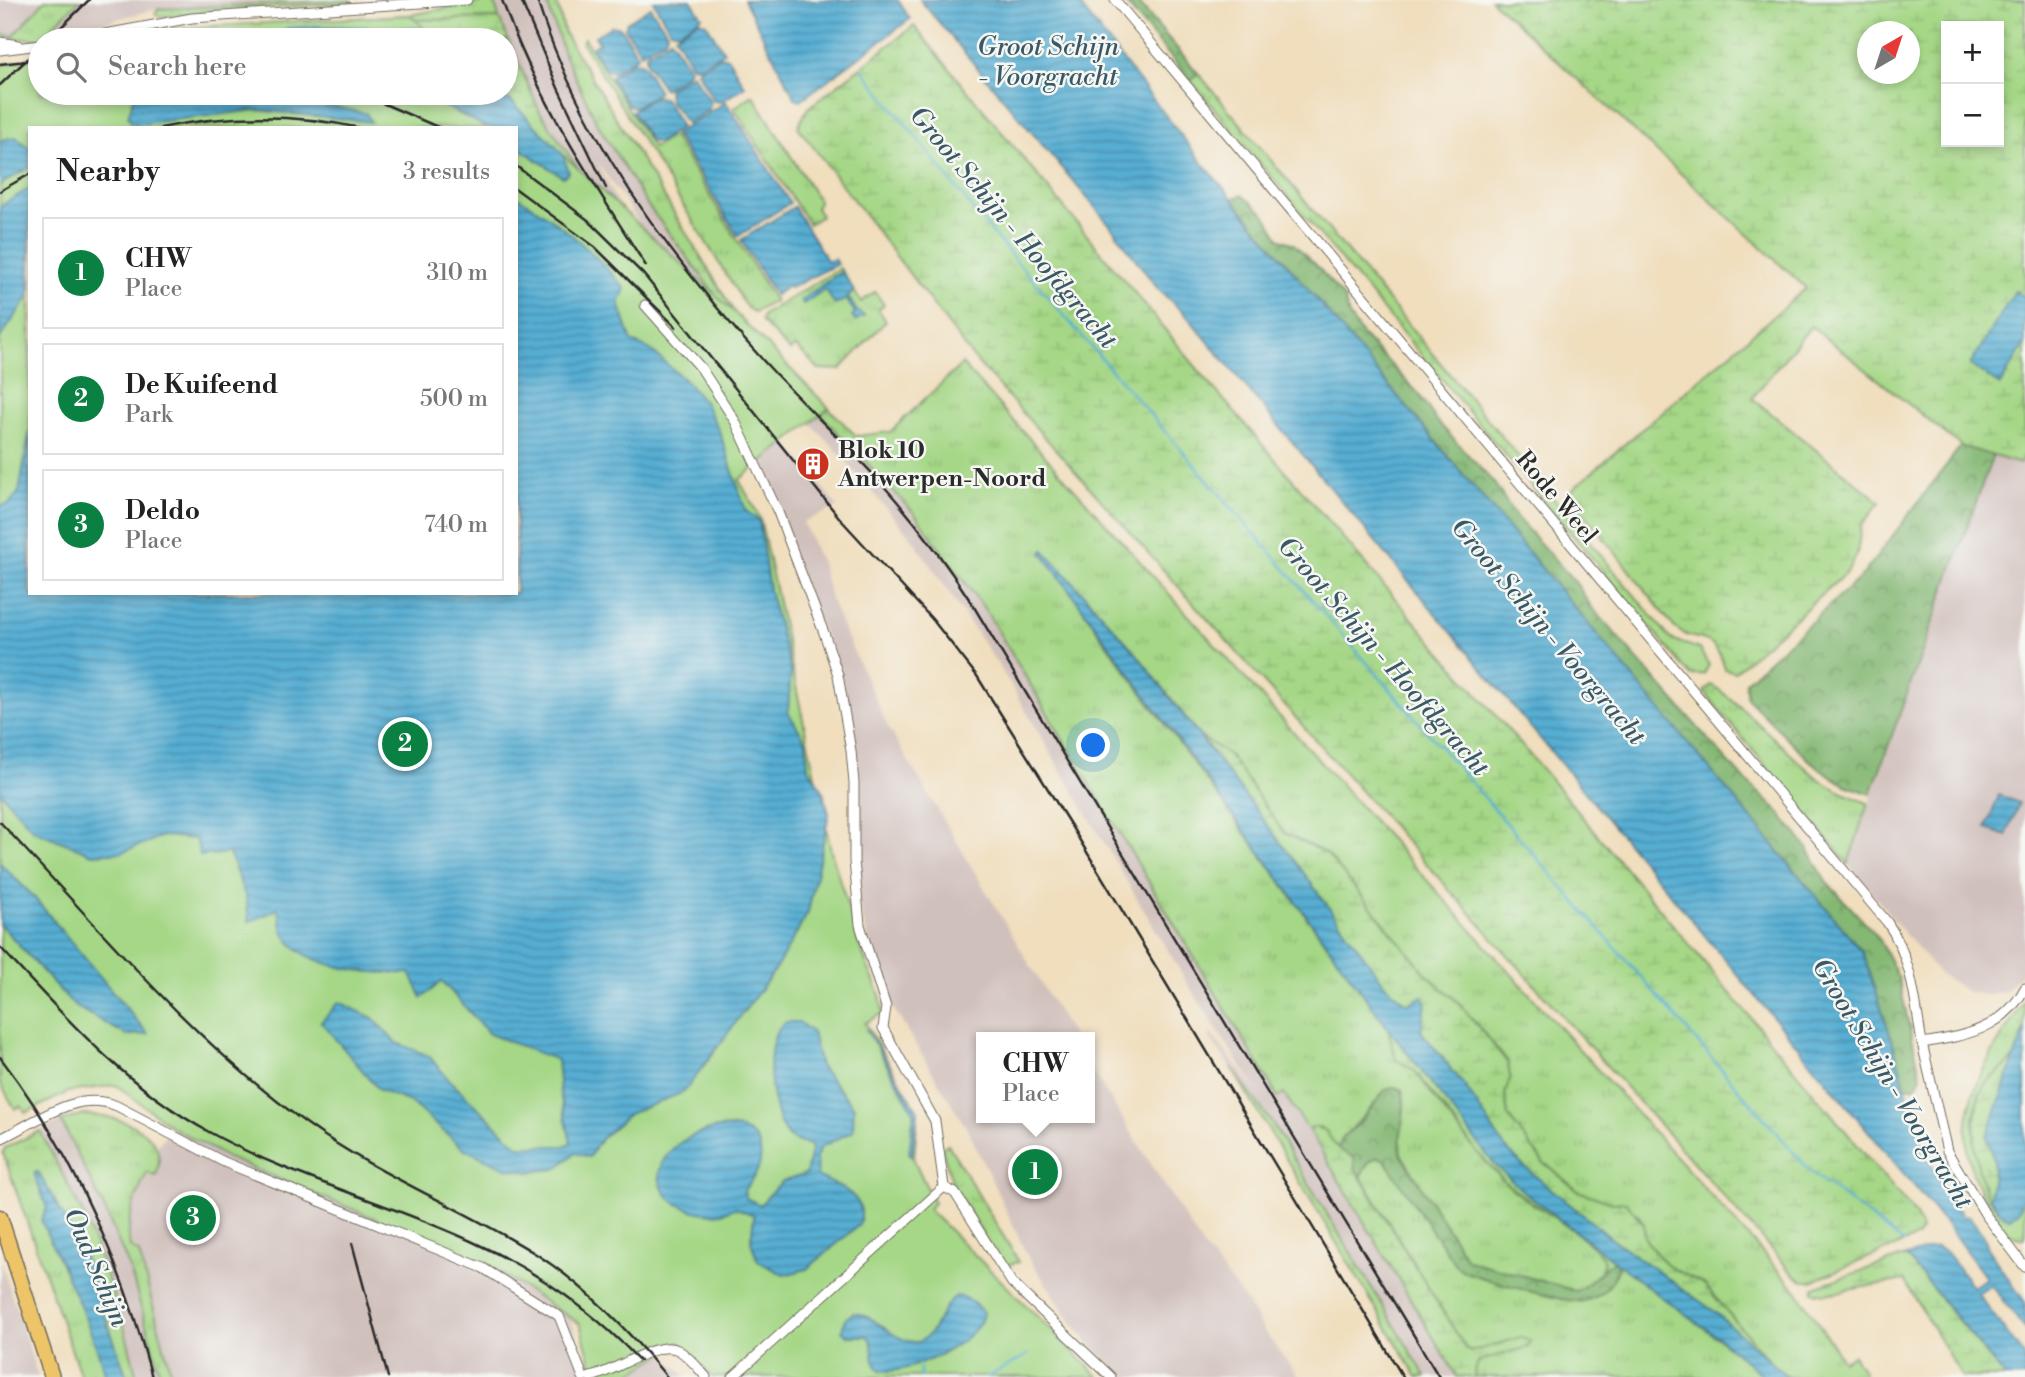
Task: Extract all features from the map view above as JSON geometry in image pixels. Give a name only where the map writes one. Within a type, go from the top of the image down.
[{"type":"main road","points":[[0,1216],[51,1377]]},
{"type":"street","points":[[137,28],[191,18],[467,0]]},
{"type":"street","name":"Rode Weel","points":[[1115,0],[1887,922],[1900,942],[1908,966],[1922,1043],[1947,1151],[1985,1214],[2025,1267]]},
{"type":"street","points":[[0,42],[23,47]]},
{"type":"street","points":[[0,50],[28,46]]},
{"type":"street","points":[[645,305],[701,368],[735,421],[778,512],[824,633],[838,675],[851,751],[854,783],[854,862],[860,925],[886,1007],[883,1028],[934,1121],[944,1187]]},
{"type":"street","points":[[1922,1043],[1973,1035],[2010,1008],[2025,988]]},
{"type":"street","points":[[0,1139],[73,1103],[98,1101],[117,1106],[224,1162],[484,1268],[559,1316],[583,1377]]},
{"type":"street","points":[[733,1377],[938,1189],[944,1187],[955,1193],[1012,1283],[1111,1377]]},
{"type":"street","points":[[590,1377],[624,1366],[658,1346],[676,1349],[706,1377]]},
{"type":"shaded area","points":[[0,0],[359,0],[157,9],[82,28],[28,28],[28,39],[0,38]]},
{"type":"shaded area","points":[[494,0],[546,0],[565,56],[597,123],[646,203],[751,341],[879,473],[954,565],[986,611],[1278,1096],[1284,1094],[1310,1132],[1457,1377],[1426,1377],[1272,1123],[1208,1036],[1211,1034],[1257,1091],[1186,981],[1001,669],[914,541],[832,445],[785,400],[650,238],[597,162],[622,212],[783,439],[838,507],[803,522],[821,563],[833,606],[887,725],[1070,1032],[976,1032],[976,1123],[1095,1123],[1095,1075],[1202,1245],[1246,1301],[1265,1333],[1299,1377],[1120,1377],[1078,1331],[1028,1257],[969,1132],[892,1006],[877,974],[859,904],[854,737],[843,684],[746,436],[540,112],[518,65],[518,28],[504,28]]},
{"type":"shaded area","points":[[2025,453],[2025,970],[2006,991],[1986,995],[1966,991],[1937,972],[1848,864],[1993,455],[2020,464]]},
{"type":"shaded area","points":[[61,1121],[105,1210],[130,1269],[161,1377],[137,1377],[121,1315],[84,1216],[40,1131]]},
{"type":"shaded area","points":[[172,1127],[228,1158],[493,1269],[570,1317],[585,1358],[662,1354],[687,1377],[172,1377],[139,1253],[130,1247],[127,1231],[136,1197],[160,1156],[157,1146]]},
{"type":"shaded area","points":[[1,1262],[38,1377],[0,1377]]},
{"type":"green space","points":[[45,0],[80,0],[51,28],[28,28],[28,39],[0,38],[0,34],[13,36]]},
{"type":"green space","points":[[351,0],[352,3],[211,11],[161,17],[155,14],[158,9]]},
{"type":"green space","points":[[494,0],[499,18],[415,20],[410,15]]},
{"type":"green space","points":[[546,0],[556,0],[565,34],[735,313],[856,436],[890,432],[962,364],[1797,1291],[1843,1361],[1853,1355],[1864,1372],[1863,1377],[1788,1377],[1768,1360],[1704,1284],[1671,1268],[1653,1250],[1644,1237],[1644,1224],[1638,1214],[1578,1191],[1543,1162],[1508,1116],[1505,1094],[1510,1078],[1508,1062],[1457,1001],[1427,975],[1327,854],[1284,833],[1229,755],[1201,737],[1135,652],[1044,551],[1107,645],[1388,1028],[1414,1070],[1458,1129],[1519,1195],[1573,1228],[1596,1249],[1604,1261],[1600,1271],[1586,1286],[1576,1291],[1467,1260],[1401,1154],[1404,1105],[1402,1090],[1394,1087],[1355,1126],[1338,1149],[1320,1127],[1313,1127],[1310,1132],[1284,1094],[1278,1097],[986,611],[914,513],[751,341],[646,203],[597,123],[565,56]]},
{"type":"green space","points":[[1123,0],[1136,0],[1198,73],[1190,80]]},
{"type":"green space","points":[[1491,0],[2025,0],[2025,453],[2020,464],[1961,446],[1811,326],[1752,398],[1880,502],[1861,526],[1857,555],[1847,572],[1735,672],[1725,669],[1720,655],[1709,642],[1674,627],[1568,493],[1806,288]]},
{"type":"green space","points":[[410,15],[415,20],[499,18],[503,28],[299,28],[340,19]]},
{"type":"green space","points":[[410,15],[424,28],[189,28]]},
{"type":"green space","name":"Groot Schijn - Hoofdgracht","points":[[914,26],[1205,378],[1548,776],[1916,1215],[1921,1230],[1916,1238],[1812,1281],[1803,1281],[1795,1276],[972,356],[798,127],[808,108]]},
{"type":"green space","points":[[584,38],[653,148],[673,136],[775,301],[754,312],[747,308],[582,43]]},
{"type":"green space","points":[[28,59],[28,105],[509,105],[735,313],[829,408],[739,480],[760,518],[832,855],[861,950],[880,995],[883,1013],[865,1023],[918,1111],[914,1160],[934,1203],[928,1209],[1099,1377],[712,1377],[679,1342],[626,1377],[595,1377],[580,1324],[494,1269],[228,1158],[172,1127],[116,1085],[68,1092],[26,1113],[21,1106],[15,1109],[0,1083],[0,65]]},
{"type":"green space","points":[[518,62],[540,112],[582,174],[518,129],[518,126],[510,126],[445,105],[518,105]]},
{"type":"green space","points":[[1198,73],[1671,639],[1699,649],[1709,665],[1704,674],[1691,676],[1190,80]]},
{"type":"green space","points":[[753,95],[819,201],[816,208],[821,216],[809,224],[734,108]]},
{"type":"green space","points":[[1242,195],[1265,214],[1279,238],[1294,244],[1317,266],[1344,298],[1349,316],[1363,336],[1418,393],[1436,420],[1494,483],[1517,518],[1576,583],[1592,608],[1738,773],[1779,812],[1808,849],[1826,881],[1879,938],[1898,977],[1921,1077],[1915,1087],[1906,1087],[1862,951],[1232,198]]},
{"type":"green space","points":[[840,268],[861,302],[875,292],[884,305],[878,309],[886,321],[840,370],[819,369],[795,346],[790,351],[761,321],[763,315]]},
{"type":"green space","points":[[1961,446],[1993,455],[1871,794],[1845,785],[1813,764],[1747,698],[1745,682],[1862,576]]},
{"type":"green space","points":[[1710,685],[1729,698],[1815,776],[1841,792],[1868,803],[1848,864],[1704,692]]},
{"type":"green space","points":[[1201,737],[1229,755],[1284,833],[1327,854],[1427,975],[1457,1001],[1508,1063],[1510,1078],[1505,1094],[1508,1116],[1543,1162],[1578,1191],[1612,1203],[1626,1202],[1644,1224],[1644,1237],[1653,1250],[1671,1268],[1704,1284],[1768,1360],[1715,1312],[1612,1239],[1522,1165],[1503,1146],[1467,1089],[1409,1016],[1467,1119],[1612,1251],[1615,1260],[1602,1269],[1604,1261],[1601,1255],[1579,1235],[1509,1186],[1477,1152],[1414,1070],[1396,1060],[1388,1028],[1354,981],[1372,967]]},
{"type":"green space","points":[[2025,1000],[2024,1030],[2018,1052],[1985,1084],[1974,1119],[1980,1171],[2002,1214],[2018,1212],[2025,1192],[2025,1238],[2019,1238],[2003,1227],[1977,1184],[1968,1156],[1966,1129],[1971,1102],[1980,1077]]},
{"type":"green space","points":[[2025,1028],[2010,1218],[1998,1210],[1988,1197],[1981,1180],[1975,1120],[1982,1089],[2013,1059]]},
{"type":"green space","points":[[1231,1067],[1272,1123],[1426,1377],[1417,1377]]},
{"type":"green space","points":[[1394,1087],[1402,1090],[1404,1098],[1401,1154],[1467,1260],[1576,1291],[1587,1285],[1615,1260],[1619,1263],[1617,1270],[1603,1292],[1590,1299],[1574,1301],[1465,1272],[1456,1266],[1384,1159],[1377,1157],[1369,1162],[1361,1175],[1362,1178],[1338,1149],[1343,1136],[1358,1125],[1385,1090]]},
{"type":"green space","points":[[81,1115],[95,1115],[125,1122],[138,1128],[156,1147],[159,1160],[156,1176],[147,1173],[139,1191],[130,1218],[129,1237],[130,1247],[139,1253],[172,1377],[161,1377],[130,1269],[105,1210],[61,1121]]},
{"type":"green space","points":[[1313,1127],[1325,1130],[1338,1149],[1354,1158],[1355,1169],[1466,1349],[1471,1352],[1521,1337],[1530,1341],[1528,1347],[1479,1361],[1474,1370],[1475,1377],[1457,1377],[1310,1132]]},
{"type":"green space","points":[[40,1131],[84,1216],[121,1315],[137,1377],[81,1377],[3,1153],[5,1148]]},
{"type":"green space","points":[[948,1144],[1019,1262],[1007,1265],[997,1258],[953,1185],[942,1148]]},
{"type":"green space","points":[[1377,1157],[1384,1159],[1456,1265],[1465,1272],[1581,1302],[1616,1275],[1619,1263],[1764,1377],[1475,1377],[1474,1370],[1479,1361],[1528,1347],[1478,1349],[1471,1352],[1466,1349],[1360,1175],[1369,1162]]},
{"type":"green space","points":[[1906,1256],[2005,1377],[1962,1377],[1904,1280],[1825,1294],[1813,1292],[1814,1287]]},
{"type":"water","points":[[691,0],[702,17],[678,32],[670,30],[653,1]]},
{"type":"water","points":[[744,0],[898,0],[910,19],[801,100],[795,98]]},
{"type":"water","name":"Groot Schijn - Voorgracht","points":[[920,0],[1076,0],[1205,166],[1862,951],[1893,1043],[1919,1135],[1931,1164],[1963,1217],[1969,1216],[1984,1236],[1989,1251],[2025,1302],[2025,1329],[1991,1285],[1978,1294],[2025,1357],[2025,1377],[2005,1377],[1906,1256],[1936,1247],[1946,1252],[1973,1287],[1986,1278],[1946,1224],[1186,315],[1158,289],[1110,225]]},
{"type":"water","points":[[650,7],[667,32],[665,39],[641,53],[625,28],[627,22]]},
{"type":"water","points":[[699,21],[706,23],[724,52],[699,67],[692,66],[675,36]]},
{"type":"water","points":[[315,26],[419,28],[287,28]]},
{"type":"water","points":[[612,26],[621,28],[638,56],[613,72],[606,70],[592,47],[599,43],[595,36]]},
{"type":"water","points":[[670,39],[689,67],[687,74],[664,89],[647,64],[646,54]]},
{"type":"water","points":[[721,56],[728,58],[745,86],[721,102],[714,101],[697,71]]},
{"type":"water","points":[[634,61],[643,64],[659,92],[635,107],[628,105],[610,77]]},
{"type":"water","points":[[692,74],[711,102],[709,109],[687,124],[669,100],[668,89]]},
{"type":"water","points":[[656,96],[665,99],[681,127],[658,143],[650,141],[632,111]]},
{"type":"water","points":[[726,102],[790,203],[738,236],[675,134]]},
{"type":"water","points":[[132,105],[324,105],[366,113],[371,122],[257,110],[140,124],[132,123],[128,117]]},
{"type":"water","points":[[442,105],[515,105],[562,153],[569,172],[563,177],[518,147],[518,126],[484,126]]},
{"type":"water","points":[[17,137],[28,147],[28,168],[0,185],[0,140]]},
{"type":"water","points":[[28,189],[28,298],[0,338],[0,206]]},
{"type":"water","points":[[518,197],[575,238],[625,289],[619,303],[632,342],[651,350],[688,383],[705,403],[720,433],[746,511],[759,520],[769,590],[791,671],[788,712],[806,741],[808,767],[823,791],[829,814],[808,913],[775,970],[684,1092],[629,1114],[601,1139],[589,1157],[575,1153],[556,1169],[529,1172],[506,1168],[464,1149],[410,1102],[379,1090],[321,1022],[339,1002],[373,1018],[395,1042],[429,1056],[450,1081],[518,1146],[564,1146],[571,1143],[560,1094],[557,1060],[489,1034],[442,981],[422,998],[410,973],[342,968],[308,956],[295,947],[285,935],[278,909],[249,922],[246,898],[229,853],[200,856],[196,839],[163,836],[123,852],[92,854],[33,830],[0,792],[0,506],[9,504],[19,492],[28,441],[28,595],[518,595]]},
{"type":"water","points":[[794,207],[828,262],[834,259],[837,264],[790,288],[788,286],[775,295],[741,240]]},
{"type":"water","points":[[842,271],[854,291],[848,297],[857,311],[864,316],[855,321],[852,316],[855,313],[846,299],[835,305],[825,289],[803,304],[801,300]]},
{"type":"water","points":[[2015,291],[2025,297],[2025,343],[2000,385],[1970,365]]},
{"type":"water","points":[[1044,550],[1135,652],[1301,869],[1386,986],[1408,1004],[1423,996],[1426,1004],[1421,1031],[1467,1089],[1504,1146],[1522,1165],[1612,1239],[1715,1312],[1788,1377],[1764,1377],[1719,1338],[1524,1192],[1495,1165],[1388,1028],[1042,553]]},
{"type":"water","points":[[1999,795],[2019,803],[2006,836],[1986,828]]},
{"type":"water","points":[[0,863],[33,896],[148,1034],[126,1035],[73,1005],[0,924]]},
{"type":"water","points":[[786,1022],[799,1022],[812,1032],[820,1066],[854,1107],[853,1131],[821,1147],[816,1158],[817,1176],[850,1193],[860,1207],[861,1215],[859,1225],[807,1269],[784,1275],[758,1261],[751,1242],[754,1215],[736,1208],[714,1214],[684,1207],[666,1194],[660,1174],[666,1157],[682,1142],[702,1132],[725,1128],[744,1131],[757,1142],[760,1163],[744,1191],[746,1198],[760,1205],[781,1182],[806,1174],[812,1146],[795,1141],[787,1135],[781,1125],[772,1094],[770,1059],[773,1043],[778,1030]]},
{"type":"water","points":[[2025,1028],[2025,1192],[2018,1212],[2010,1218],[2002,1214],[1990,1198],[1994,1160],[1987,1136]]},
{"type":"water","points":[[866,1029],[918,1111],[912,1156],[909,1153],[914,1112]]},
{"type":"water","points":[[38,1172],[79,1243],[127,1377],[106,1377],[84,1316],[41,1220],[47,1208],[34,1173]]},
{"type":"water","points":[[956,1296],[974,1303],[983,1312],[980,1323],[957,1345],[906,1368],[880,1370],[874,1360],[871,1340],[867,1336],[848,1336],[842,1331],[845,1319],[853,1313],[870,1318],[900,1338],[918,1342],[931,1332]]},
{"type":"waterway","name":"Groot Schijn - Hoofdgracht","points":[[862,69],[993,234],[1811,1172],[1904,1243]]},
{"type":"waterway","points":[[988,1377],[1029,1354]]},
{"type":"waterway","points":[[920,1368],[920,1377]]},
{"type":"railway","points":[[60,28],[89,0]]},
{"type":"railway","points":[[502,0],[513,28]]},
{"type":"railway","points":[[521,0],[558,88],[606,188]]},
{"type":"railway","points":[[537,0],[555,51],[604,150],[666,242],[735,329],[894,498],[961,586],[1439,1377]]},
{"type":"railway","points":[[518,41],[566,137],[646,266]]},
{"type":"railway","points":[[0,85],[28,58]]},
{"type":"railway","points":[[0,64],[26,61]]},
{"type":"railway","points":[[387,105],[435,126]]},
{"type":"railway","points":[[171,126],[235,118],[286,118],[350,126]]},
{"type":"railway","points":[[518,168],[588,220],[644,275],[842,521],[932,619],[977,676],[1073,829],[1403,1377]]},
{"type":"railway","points":[[0,191],[28,175]]},
{"type":"railway","points":[[518,190],[595,247],[676,327]]},
{"type":"railway","points":[[0,822],[146,980],[223,1055],[264,1090],[306,1123],[361,1159],[536,1254],[572,1280],[606,1310],[667,1377]]},
{"type":"railway","points":[[0,947],[97,1048],[179,1114],[273,1163],[407,1214],[519,1265],[583,1309],[640,1361]]},
{"type":"railway","points":[[0,1057],[50,1131],[92,1210],[110,1250],[140,1334],[152,1377]]},
{"type":"railway","points":[[352,1243],[388,1377]]},
{"type":"place","name":"Blok 10 Antwerpen-Noord","points":[[813,464]]},
{"type":"place","name":"De Kuifeend","points":[[405,744]]},
{"type":"place","name":"CHW","points":[[1035,1172]]},
{"type":"place","name":"Deldo","points":[[193,1218]]},
{"type":"water label","name":"Oud Schijn","points":[[97,1267]]}]
